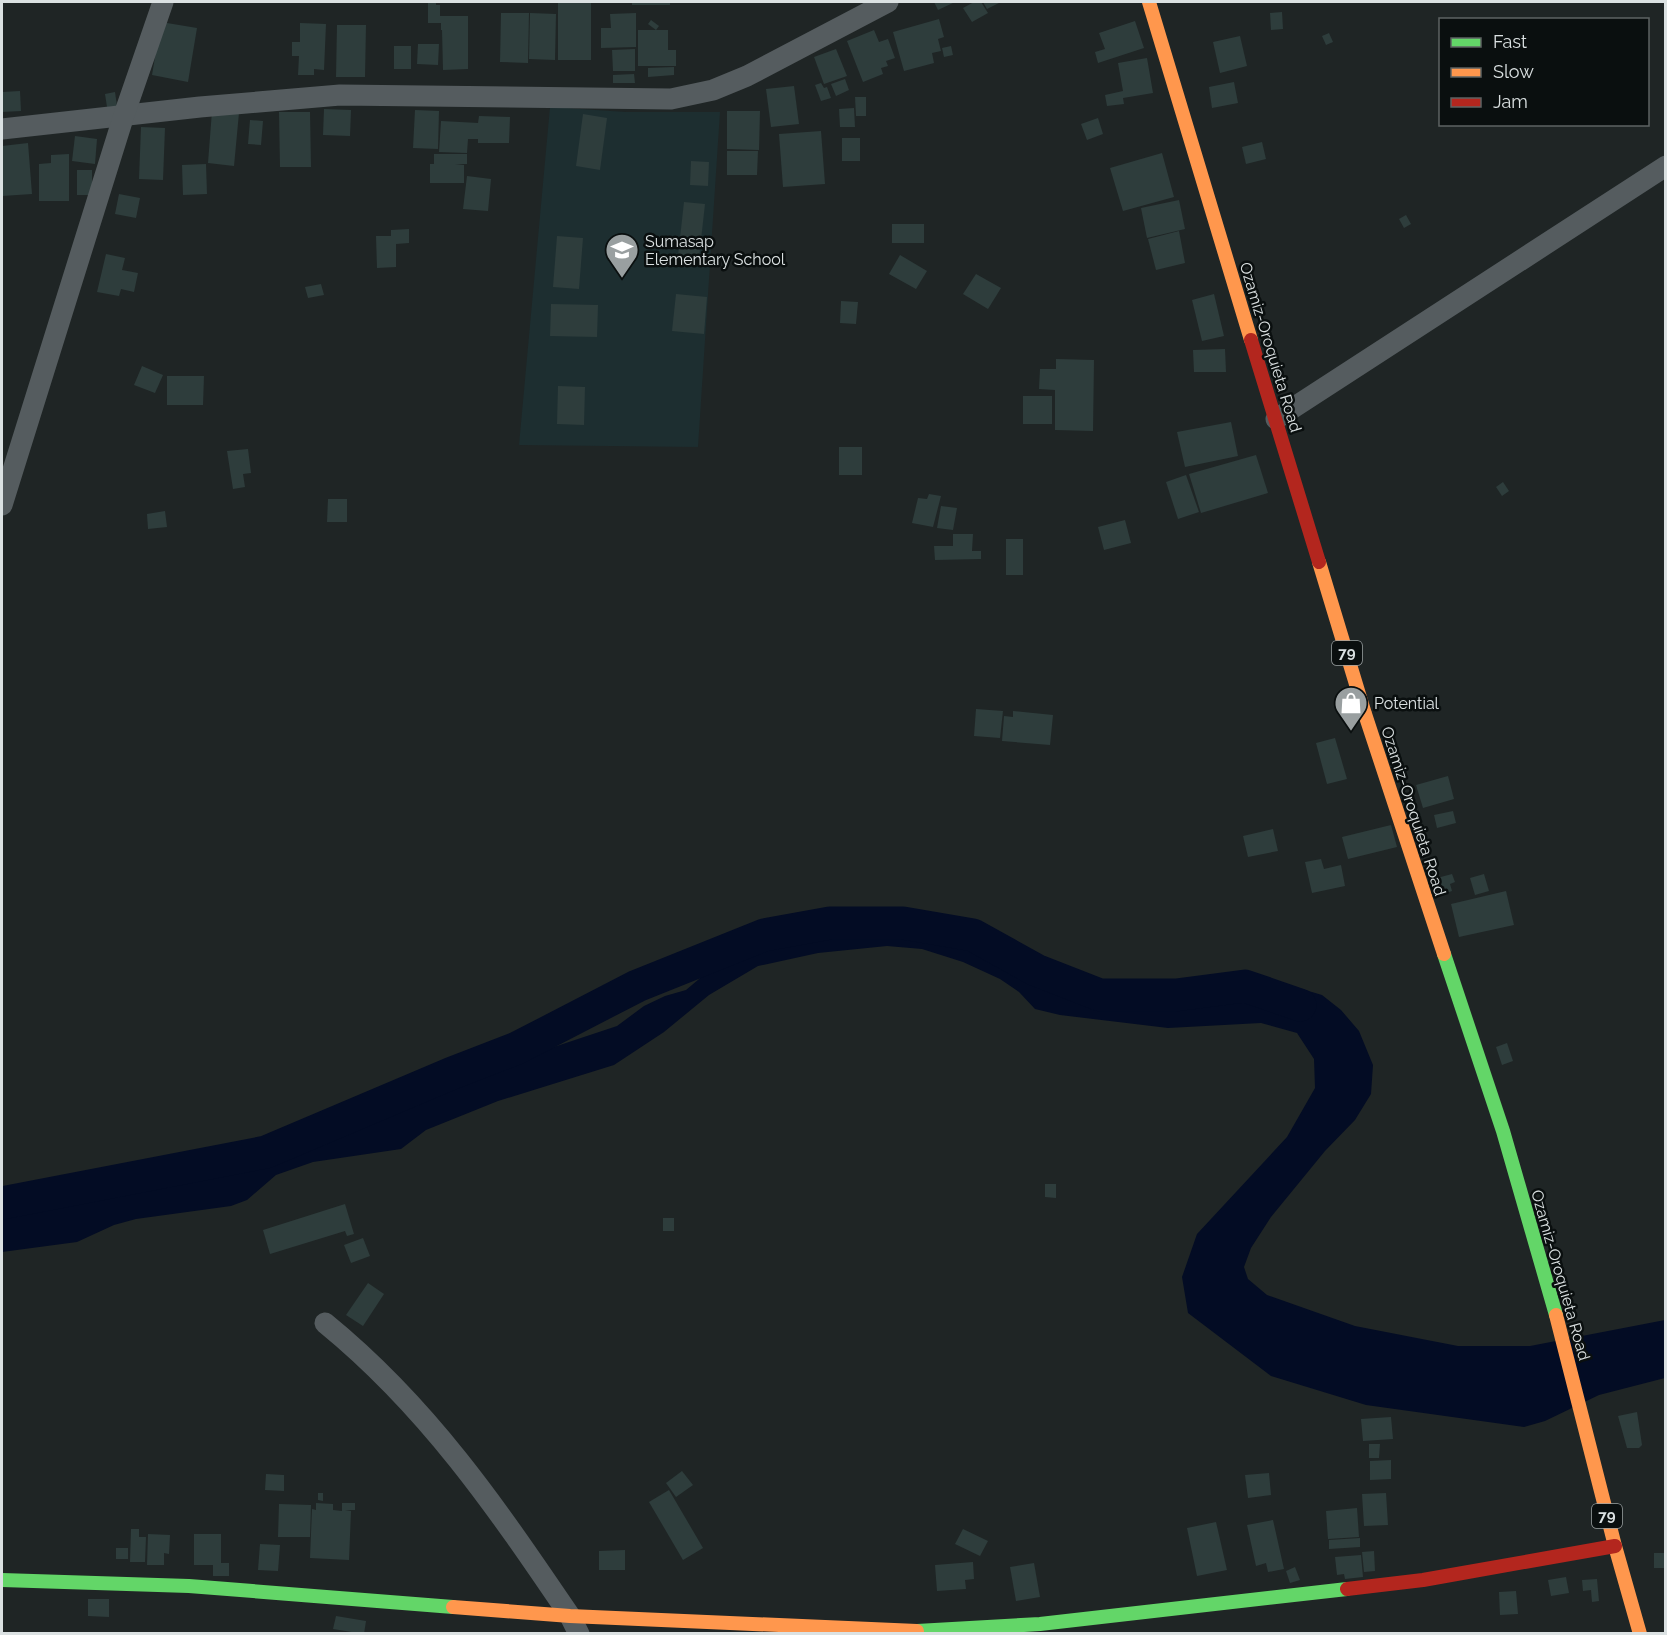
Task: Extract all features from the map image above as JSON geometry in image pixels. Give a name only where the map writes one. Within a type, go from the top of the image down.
[{"type":"main road","name":"Ozamiz-Oroquieta Road","points":[[1149,2],[1365,714],[1499,1120],[1553,1302],[1615,1546],[1640,1634]]},
{"type":"main road","points":[[2,1580],[189,1586],[574,1625],[908,1631],[1040,1624],[1423,1580],[1615,1546]]},
{"type":"street","points":[[2,506],[124,115],[163,2]]},
{"type":"street","points":[[2,129],[340,95],[671,99],[713,90],[747,76],[888,2]]},
{"type":"street","points":[[1276,419],[1665,166]]},
{"type":"street","points":[[325,1323],[361,1353],[418,1410],[473,1476],[574,1625]]},
{"type":"shaded area","name":"Sumasap Elementary School","points":[[550,107],[626,112],[720,112],[698,447],[519,445]]},
{"type":"water","points":[[848,928],[884,928],[964,943],[1007,960],[1054,989],[1091,1002],[1188,999],[1282,988],[1302,989],[1322,995],[1341,1010],[1359,1031],[1373,1065],[1371,1094],[1355,1120],[1325,1151],[1271,1217],[1251,1248],[1244,1267],[1248,1279],[1267,1295],[1355,1326],[1458,1346],[1530,1346],[1665,1320],[1665,1378],[1599,1395],[1545,1421],[1524,1427],[1366,1405],[1271,1376],[1188,1313],[1182,1277],[1197,1234],[1287,1137],[1315,1088],[1314,1059],[1297,1033],[1261,1023],[1168,1028],[1060,1015],[1035,1009],[1019,992],[1000,979],[963,962],[922,949],[887,946],[818,953],[758,966],[709,995],[664,1032],[614,1065],[498,1101],[426,1130],[401,1149],[313,1162],[276,1175],[247,1200],[231,1206],[136,1219],[114,1225],[77,1242],[2,1252],[2,1218],[61,1205],[96,1194],[193,1175],[321,1139],[455,1080],[617,1026],[644,1006],[665,996],[686,990],[705,974],[764,943]]},
{"type":"building","points":[[428,2],[436,2],[436,5],[440,5],[440,16],[468,16],[468,69],[443,70],[441,23],[428,23]]},
{"type":"building","points":[[558,2],[591,3],[591,60],[558,60]]},
{"type":"building","points":[[632,2],[670,2],[670,5],[632,5]]},
{"type":"building","points":[[934,2],[955,2],[938,10]]},
{"type":"building","points":[[974,2],[981,2],[988,13],[972,22],[963,8]]},
{"type":"building","points":[[983,2],[1001,2],[987,9]]},
{"type":"building","points":[[1282,12],[1283,29],[1271,30],[1270,13]]},
{"type":"building","points":[[501,13],[529,13],[528,63],[500,62]]},
{"type":"building","points":[[530,13],[556,14],[555,60],[529,59]]},
{"type":"building","points":[[636,13],[636,47],[601,48],[601,28],[611,28],[610,14]]},
{"type":"building","points":[[939,19],[944,37],[938,39],[941,51],[932,53],[934,63],[904,71],[893,32]]},
{"type":"building","points":[[651,20],[659,26],[656,30],[648,24]]},
{"type":"building","points":[[1135,21],[1144,48],[1098,63],[1095,52],[1105,49],[1099,33]]},
{"type":"building","points":[[161,22],[197,28],[188,82],[152,75]]},
{"type":"building","points":[[300,23],[326,24],[324,70],[314,69],[314,75],[298,75],[299,56],[292,56],[292,42],[300,42]]},
{"type":"building","points":[[337,25],[366,25],[365,77],[336,77]]},
{"type":"building","points":[[638,30],[668,30],[668,50],[676,50],[676,66],[638,66]]},
{"type":"building","points":[[874,30],[879,42],[888,39],[895,58],[886,61],[888,66],[881,68],[883,74],[863,82],[847,41]]},
{"type":"building","points":[[1329,33],[1333,42],[1326,45],[1322,36]]},
{"type":"building","points":[[1240,36],[1247,66],[1220,73],[1213,42]]},
{"type":"building","points":[[418,44],[439,44],[438,65],[417,64]]},
{"type":"building","points":[[394,46],[411,46],[411,69],[394,69]]},
{"type":"building","points":[[951,46],[953,55],[944,57],[942,48]]},
{"type":"building","points":[[635,49],[635,71],[613,71],[612,50]]},
{"type":"building","points":[[836,49],[847,76],[824,84],[814,57]]},
{"type":"building","points":[[1147,58],[1153,93],[1123,98],[1124,104],[1107,106],[1105,95],[1123,91],[1118,63]]},
{"type":"building","points":[[674,67],[674,75],[648,77],[648,68]]},
{"type":"building","points":[[634,74],[635,83],[613,83],[613,75]]},
{"type":"building","points":[[845,79],[849,90],[836,96],[831,84]]},
{"type":"building","points":[[1234,82],[1238,103],[1212,108],[1209,87]]},
{"type":"building","points":[[821,83],[824,88],[827,87],[831,98],[821,101],[815,85]]},
{"type":"building","points":[[794,86],[799,124],[771,127],[766,89]]},
{"type":"building","points":[[20,91],[21,111],[2,112],[2,92]]},
{"type":"building","points":[[115,92],[117,106],[107,107],[105,94]]},
{"type":"building","points":[[855,97],[866,97],[866,116],[856,116]]},
{"type":"building","points":[[854,108],[855,127],[840,127],[839,109]]},
{"type":"building","points":[[324,109],[351,110],[350,136],[323,135]]},
{"type":"building","points":[[415,110],[439,111],[438,149],[413,148]]},
{"type":"building","points":[[212,111],[239,113],[234,166],[208,163]]},
{"type":"building","points":[[727,111],[760,111],[759,150],[727,149]]},
{"type":"building","points":[[279,112],[310,112],[311,167],[280,167]]},
{"type":"building","points":[[583,114],[607,118],[600,170],[576,166]]},
{"type":"building","points":[[479,116],[510,117],[509,143],[478,143],[478,139],[468,139],[467,153],[439,152],[441,121],[478,123]]},
{"type":"building","points":[[1098,118],[1103,134],[1087,140],[1081,124]]},
{"type":"building","points":[[250,120],[263,121],[261,145],[248,144]]},
{"type":"building","points":[[141,127],[165,128],[163,180],[139,179]]},
{"type":"building","points":[[821,131],[825,184],[783,187],[779,134]]},
{"type":"building","points":[[75,136],[97,139],[95,164],[72,161]]},
{"type":"building","points":[[842,138],[860,138],[860,161],[842,161]]},
{"type":"building","points":[[1262,142],[1266,159],[1246,164],[1242,147]]},
{"type":"building","points":[[28,143],[32,194],[2,196],[2,146]]},
{"type":"building","points":[[727,151],[758,151],[757,175],[727,175]]},
{"type":"building","points":[[1162,153],[1174,197],[1123,211],[1110,168]]},
{"type":"building","points":[[69,154],[69,201],[39,201],[39,164],[51,163],[51,155]]},
{"type":"building","points":[[434,154],[467,154],[467,164],[455,164],[464,165],[464,183],[430,183],[430,164],[434,164]]},
{"type":"building","points":[[691,161],[709,162],[708,186],[690,185]]},
{"type":"building","points":[[206,164],[207,194],[183,195],[182,165]]},
{"type":"building","points":[[77,170],[92,170],[92,195],[77,195]]},
{"type":"building","points":[[467,176],[491,179],[488,211],[463,209]]},
{"type":"building","points":[[119,194],[140,198],[136,218],[115,214]]},
{"type":"building","points":[[1179,200],[1185,229],[1147,238],[1141,208]]},
{"type":"building","points":[[684,202],[705,204],[699,258],[678,256]]},
{"type":"building","points":[[1406,215],[1411,224],[1404,228],[1399,219]]},
{"type":"building","points":[[892,224],[924,224],[924,243],[892,243]]},
{"type":"building","points":[[409,229],[409,243],[396,244],[396,267],[377,268],[376,236],[391,236],[391,230]]},
{"type":"building","points":[[1179,231],[1185,263],[1156,270],[1148,239]]},
{"type":"building","points":[[557,236],[583,238],[579,289],[553,287]]},
{"type":"building","points":[[106,254],[125,258],[122,270],[138,273],[134,292],[121,289],[119,296],[97,292]]},
{"type":"building","points":[[900,255],[927,271],[916,289],[889,274]]},
{"type":"building","points":[[976,274],[1001,288],[988,309],[963,294]]},
{"type":"building","points":[[321,284],[324,295],[308,298],[305,287]]},
{"type":"building","points":[[676,294],[707,297],[704,334],[672,331]]},
{"type":"building","points":[[1214,294],[1224,336],[1202,341],[1192,300]]},
{"type":"building","points":[[841,301],[858,302],[856,324],[840,323]]},
{"type":"building","points":[[551,304],[598,305],[597,337],[550,336]]},
{"type":"building","points":[[1225,349],[1226,372],[1194,372],[1193,350]]},
{"type":"building","points":[[1056,359],[1094,360],[1093,431],[1055,430],[1055,390],[1039,389],[1040,369],[1056,369]]},
{"type":"building","points":[[142,366],[163,375],[155,393],[134,385]]},
{"type":"building","points":[[167,376],[204,376],[203,405],[167,405]]},
{"type":"building","points":[[558,386],[585,387],[584,425],[557,424]]},
{"type":"building","points":[[1023,396],[1052,396],[1052,424],[1023,424]]},
{"type":"building","points":[[1231,422],[1238,456],[1185,467],[1177,432]]},
{"type":"building","points":[[839,447],[862,447],[862,475],[839,475]]},
{"type":"building","points":[[248,449],[251,473],[243,474],[245,487],[233,489],[227,451]]},
{"type":"building","points":[[1256,455],[1268,493],[1201,513],[1189,474]]},
{"type":"building","points":[[1186,475],[1199,512],[1178,519],[1166,482]]},
{"type":"building","points":[[1503,482],[1509,491],[1502,496],[1496,487]]},
{"type":"building","points":[[929,494],[941,496],[933,527],[912,523],[918,498],[927,499]]},
{"type":"building","points":[[328,499],[347,499],[347,522],[327,522]]},
{"type":"building","points":[[941,506],[957,508],[953,530],[937,528]]},
{"type":"building","points":[[165,511],[167,527],[148,529],[147,514]]},
{"type":"building","points":[[1125,520],[1131,543],[1104,550],[1098,527]]},
{"type":"building","points":[[953,534],[973,534],[972,551],[981,551],[981,559],[935,560],[934,546],[953,546]]},
{"type":"building","points":[[1006,539],[1023,539],[1023,575],[1006,575]]},
{"type":"building","points":[[976,709],[1003,711],[1000,738],[974,736]]},
{"type":"building","points":[[1013,711],[1053,715],[1050,745],[1002,741],[1004,716],[1013,717]]},
{"type":"building","points":[[1335,738],[1347,779],[1327,784],[1316,743]]},
{"type":"building","points":[[1448,776],[1454,799],[1423,808],[1416,785]]},
{"type":"building","points":[[1453,811],[1456,823],[1437,828],[1434,815]]},
{"type":"building","points":[[1391,825],[1397,847],[1348,859],[1342,837]]},
{"type":"building","points":[[1273,829],[1278,851],[1248,857],[1243,836]]},
{"type":"building","points":[[1321,859],[1324,869],[1341,865],[1345,886],[1312,893],[1305,862]]},
{"type":"building","points":[[1452,874],[1455,882],[1450,884],[1452,891],[1446,893],[1444,886],[1440,887],[1437,878]]},
{"type":"building","points":[[1484,874],[1489,891],[1475,895],[1470,878]]},
{"type":"building","points":[[1506,891],[1514,925],[1459,937],[1451,904]]},
{"type":"building","points":[[1507,1043],[1513,1061],[1502,1065],[1496,1047]]},
{"type":"building","points":[[1045,1184],[1056,1184],[1056,1198],[1045,1197]]},
{"type":"building","points":[[345,1204],[354,1234],[347,1236],[345,1231],[270,1254],[263,1230]]},
{"type":"building","points":[[663,1218],[674,1218],[674,1231],[663,1231]]},
{"type":"building","points":[[363,1238],[370,1256],[351,1263],[344,1245]]},
{"type":"building","points":[[368,1283],[384,1294],[363,1326],[346,1315]]},
{"type":"building","points":[[1637,1412],[1642,1445],[1639,1448],[1627,1448],[1618,1416]]},
{"type":"building","points":[[1391,1417],[1393,1439],[1363,1441],[1361,1419]]},
{"type":"building","points":[[1369,1444],[1380,1444],[1379,1458],[1369,1458]]},
{"type":"building","points":[[1391,1460],[1391,1479],[1370,1480],[1370,1461]]},
{"type":"building","points":[[682,1471],[693,1485],[676,1497],[666,1483]]},
{"type":"building","points":[[1269,1473],[1271,1495],[1248,1498],[1245,1475]]},
{"type":"building","points":[[266,1474],[284,1475],[284,1491],[265,1490]]},
{"type":"building","points":[[669,1490],[703,1548],[683,1560],[649,1502]]},
{"type":"building","points":[[318,1493],[323,1493],[323,1501],[318,1500]]},
{"type":"building","points":[[1386,1493],[1388,1525],[1364,1526],[1362,1494]]},
{"type":"building","points":[[316,1503],[333,1504],[333,1510],[342,1511],[342,1503],[355,1503],[355,1510],[345,1510],[351,1511],[349,1560],[310,1558],[312,1509],[316,1510]]},
{"type":"building","points":[[279,1504],[311,1505],[310,1537],[278,1537]]},
{"type":"building","points":[[1357,1508],[1359,1537],[1328,1539],[1326,1511]]},
{"type":"building","points":[[1273,1520],[1284,1569],[1268,1572],[1266,1563],[1256,1566],[1247,1525]]},
{"type":"building","points":[[1216,1522],[1227,1570],[1197,1576],[1187,1528]]},
{"type":"building","points":[[131,1529],[139,1529],[139,1537],[146,1537],[145,1562],[130,1562]]},
{"type":"building","points":[[963,1529],[988,1541],[980,1556],[955,1544]]},
{"type":"building","points":[[148,1534],[170,1535],[169,1554],[164,1553],[164,1565],[147,1565]]},
{"type":"building","points":[[194,1534],[221,1534],[221,1563],[229,1563],[229,1576],[213,1576],[213,1565],[194,1565]]},
{"type":"building","points":[[1360,1538],[1360,1547],[1329,1549],[1329,1540]]},
{"type":"building","points":[[260,1544],[280,1545],[278,1571],[258,1570]]},
{"type":"building","points":[[116,1548],[128,1548],[128,1559],[116,1559]]},
{"type":"building","points":[[625,1550],[625,1570],[599,1570],[599,1551]]},
{"type":"building","points":[[1374,1551],[1375,1571],[1364,1572],[1362,1552]]},
{"type":"building","points":[[1654,1553],[1666,1553],[1666,1568],[1654,1568]]},
{"type":"building","points":[[1361,1555],[1363,1577],[1345,1579],[1344,1574],[1337,1575],[1335,1557]]},
{"type":"building","points":[[973,1562],[974,1579],[965,1580],[966,1589],[937,1591],[935,1565]]},
{"type":"building","points":[[1034,1563],[1040,1597],[1016,1601],[1010,1567]]},
{"type":"building","points":[[1295,1567],[1300,1580],[1290,1583],[1286,1571]]},
{"type":"building","points":[[1566,1577],[1569,1593],[1551,1596],[1548,1580]]},
{"type":"building","points":[[1597,1579],[1599,1601],[1592,1602],[1591,1590],[1583,1591],[1582,1580]]},
{"type":"building","points":[[1516,1591],[1518,1614],[1500,1615],[1499,1592]]},
{"type":"building","points":[[88,1599],[109,1599],[109,1617],[88,1616]]},
{"type":"building","points":[[336,1616],[366,1621],[364,1634],[333,1629]]},
{"type":"waterway","points":[[2,1203],[266,1152],[517,1048],[637,986],[764,935],[830,923],[903,923],[973,935],[1036,970],[1100,995],[1176,995],[1245,986],[1300,1005]]},
{"type":"traffic: fast","points":[[1444,954],[1503,1131],[1556,1315]]},
{"type":"traffic: fast","points":[[2,1580],[189,1586],[453,1607]]},
{"type":"traffic: fast","points":[[917,1631],[1040,1624],[1347,1589]]},
{"type":"traffic: slow","points":[[1149,2],[1251,340]]},
{"type":"traffic: slow","points":[[1319,562],[1365,714],[1444,954]]},
{"type":"traffic: slow","points":[[1556,1315],[1640,1634]]},
{"type":"traffic: slow","points":[[453,1607],[570,1616],[917,1631]]},
{"type":"traffic: jam","points":[[1251,340],[1319,562]]},
{"type":"traffic: jam","points":[[1347,1589],[1423,1580],[1615,1546]]},
{"type":"place","name":"Sumasap Elementary School","points":[[622,279]]},
{"type":"place","name":"Potential","points":[[1351,732]]}]
